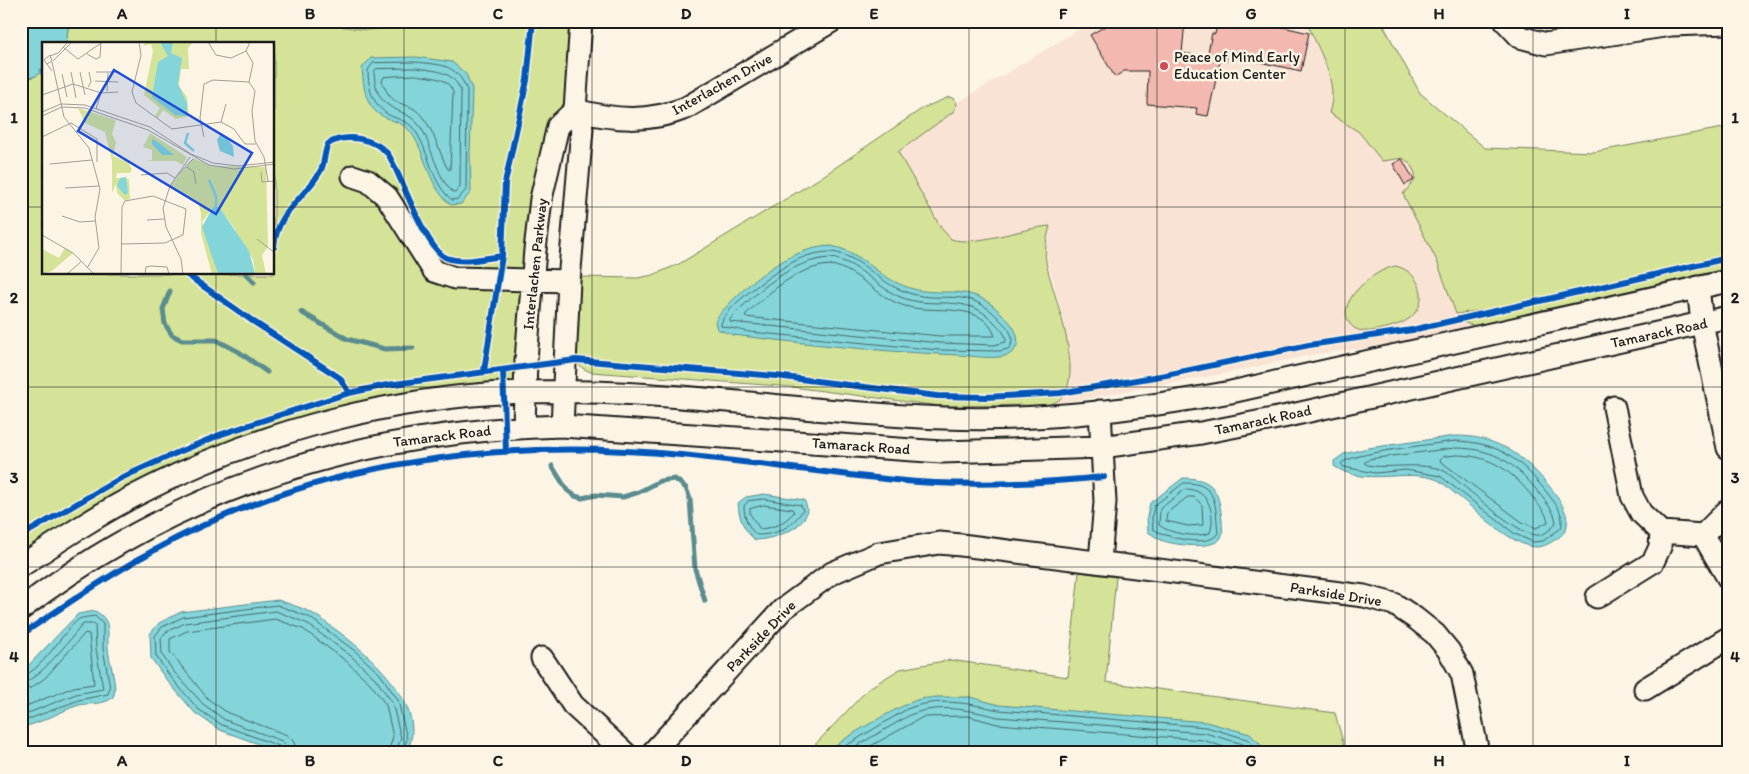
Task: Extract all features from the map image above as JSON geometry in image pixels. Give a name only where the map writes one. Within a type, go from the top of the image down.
[{"type":"street","points":[[562,426],[569,281],[582,129],[575,110],[581,21]]},
{"type":"street","name":"Interlachen Drive","points":[[575,110],[607,118],[642,119],[667,115],[686,108],[832,21]]},
{"type":"street","points":[[1509,23],[1520,37],[1546,44],[1671,24],[1728,23]]},
{"type":"street","name":"Interlachen Parkway","points":[[524,427],[532,279],[541,199],[558,126],[575,110]]},
{"type":"street","points":[[353,176],[368,181],[388,197],[434,271],[455,278],[569,281]]},
{"type":"street","points":[[21,566],[141,493],[226,454],[303,429],[379,409],[449,398],[525,392],[630,394],[944,418],[1013,418],[1100,411],[1231,392],[1728,280]]},
{"type":"street","points":[[1698,288],[1702,323],[1722,393],[1728,448]]},
{"type":"street","name":"Tamarack Road","points":[[21,609],[100,556],[165,519],[272,474],[382,444],[452,433],[562,426],[942,452],[1102,447],[1176,437],[1267,420],[1728,317]]},
{"type":"street","points":[[1614,407],[1632,496],[1641,513],[1661,532],[1703,535],[1728,510]]},
{"type":"street","points":[[1100,411],[1105,502],[1100,561]]},
{"type":"street","points":[[1597,596],[1653,562],[1660,547],[1661,532]]},
{"type":"street","points":[[1703,535],[1728,578]]},
{"type":"street","name":"Parkside Drive","points":[[652,753],[783,609],[832,573],[879,553],[939,543],[1100,561],[1364,596],[1394,604],[1435,634],[1462,674],[1478,753]]},
{"type":"street","points":[[1645,689],[1728,638]]},
{"type":"street","points":[[542,658],[573,705],[625,753]]},
{"type":"shaded area","points":[[1093,21],[1328,21],[1508,319],[1409,342],[1311,355],[1233,372],[1049,405],[1060,399],[1066,392],[1068,365],[1063,319],[1046,255],[940,259],[875,152]]},
{"type":"green space","points":[[69,21],[303,21],[366,30],[487,21],[581,21],[575,110],[558,126],[525,392],[449,398],[226,454],[21,566],[21,80],[36,76],[42,71],[42,275],[275,275],[275,42],[66,42]]},
{"type":"green space","points":[[1306,21],[1381,21],[1420,93],[1485,148],[1594,152],[1728,127],[1728,255],[1501,307],[1456,314],[1437,261],[1403,194],[1415,180],[1415,173],[1410,164],[1403,158],[1382,161],[1359,132],[1329,113],[1332,101],[1330,78]]},
{"type":"green space","points":[[949,97],[955,99],[957,104],[953,112],[898,152],[941,228],[951,239],[972,241],[1050,226],[1045,257],[1067,341],[1070,364],[1068,384],[1061,398],[1046,405],[940,406],[792,387],[591,372],[583,368],[575,360],[573,357],[579,277],[638,278],[653,275],[679,264],[820,178],[923,108]]},
{"type":"green space","points":[[1728,262],[1728,268],[1508,319],[1476,326],[1462,322]]},
{"type":"green space","points":[[1396,266],[1411,274],[1417,281],[1421,296],[1420,304],[1416,311],[1410,318],[1400,324],[1367,331],[1354,328],[1347,319],[1346,309],[1350,300],[1366,281],[1376,274]]},
{"type":"green space","points":[[1079,572],[1116,577],[1106,682],[1335,713],[1346,753],[807,753],[869,688],[900,669],[950,660],[1068,677]]},
{"type":"water","points":[[21,21],[69,21],[66,42],[42,42],[42,71],[36,76],[21,80]]},
{"type":"water","points":[[416,57],[452,62],[466,74],[472,89],[471,192],[461,204],[451,205],[442,196],[436,187],[418,145],[407,128],[375,111],[367,97],[362,68],[371,58]]},
{"type":"water","points":[[832,246],[852,253],[894,282],[904,286],[930,292],[966,293],[990,303],[1013,327],[1018,339],[1016,347],[1008,355],[997,357],[931,354],[789,342],[733,335],[717,329],[715,322],[718,316],[741,292],[769,269],[800,253]]},
{"type":"water","points":[[1455,436],[1475,437],[1493,442],[1525,461],[1547,483],[1564,508],[1567,519],[1564,533],[1544,546],[1525,545],[1504,533],[1438,480],[1412,475],[1359,476],[1334,466],[1334,461],[1344,454],[1368,448]]},
{"type":"water","points":[[1183,478],[1209,484],[1217,495],[1221,511],[1222,530],[1220,539],[1215,542],[1192,546],[1174,544],[1161,540],[1148,532],[1147,517],[1150,503]]},
{"type":"water","points":[[764,494],[804,500],[807,509],[805,517],[800,524],[782,534],[755,540],[743,524],[738,503],[746,497]]},
{"type":"water","points":[[278,600],[317,616],[352,642],[381,669],[404,701],[411,718],[412,736],[406,753],[283,753],[220,730],[195,713],[165,678],[151,658],[150,634],[159,623],[181,612]]},
{"type":"water","points":[[95,611],[104,618],[107,626],[108,652],[115,687],[113,697],[102,703],[79,705],[36,723],[21,727],[21,673],[78,614]]},
{"type":"water","points":[[936,697],[970,697],[999,705],[1206,722],[1250,734],[1269,753],[827,753],[856,732],[897,709],[917,700]]},
{"type":"building","name":"Peace of Mind Early Education Center","points":[[1114,21],[1185,21],[1182,53],[1207,57],[1212,33],[1215,34],[1218,21],[1270,21],[1270,24],[1309,33],[1301,71],[1227,55],[1226,62],[1220,61],[1208,116],[1196,114],[1197,108],[1147,104],[1148,71],[1124,71],[1115,77],[1090,35]]},
{"type":"building","points":[[1402,159],[1414,180],[1405,185],[1393,164]]},
{"type":"waterway","points":[[247,275],[254,282]]},
{"type":"waterway","points":[[170,291],[163,309],[165,324],[172,335],[182,340],[216,340],[239,352],[267,372]]},
{"type":"waterway","points":[[301,312],[347,339],[385,349],[413,348]]},
{"type":"waterway","points":[[552,466],[567,490],[575,496],[582,498],[596,495],[623,497],[639,492],[660,481],[675,479],[686,488],[690,499],[695,569],[705,601]]},
{"type":"cycle path","points":[[484,371],[502,256],[505,183],[527,80],[533,21]]},
{"type":"cycle path","points":[[275,240],[280,223],[321,170],[328,144],[351,138],[375,144],[388,154],[422,227],[439,252],[453,260],[474,260],[502,256]]},
{"type":"cycle path","points":[[21,536],[121,478],[222,434],[349,393],[387,385],[576,360],[776,376],[937,396],[986,397],[1060,393],[1166,375],[1309,345],[1412,330],[1728,258]]},
{"type":"cycle path","points":[[187,275],[254,322],[340,378],[349,393]]},
{"type":"cycle path","points":[[503,370],[506,452]]},
{"type":"cycle path","points":[[21,635],[135,561],[175,539],[234,512],[295,490],[358,473],[422,461],[486,453],[616,450],[681,455],[921,482],[999,484],[1104,477]]},
{"type":"place","name":"Peace of Mind Early Education Center","points":[[1164,66]]}]
